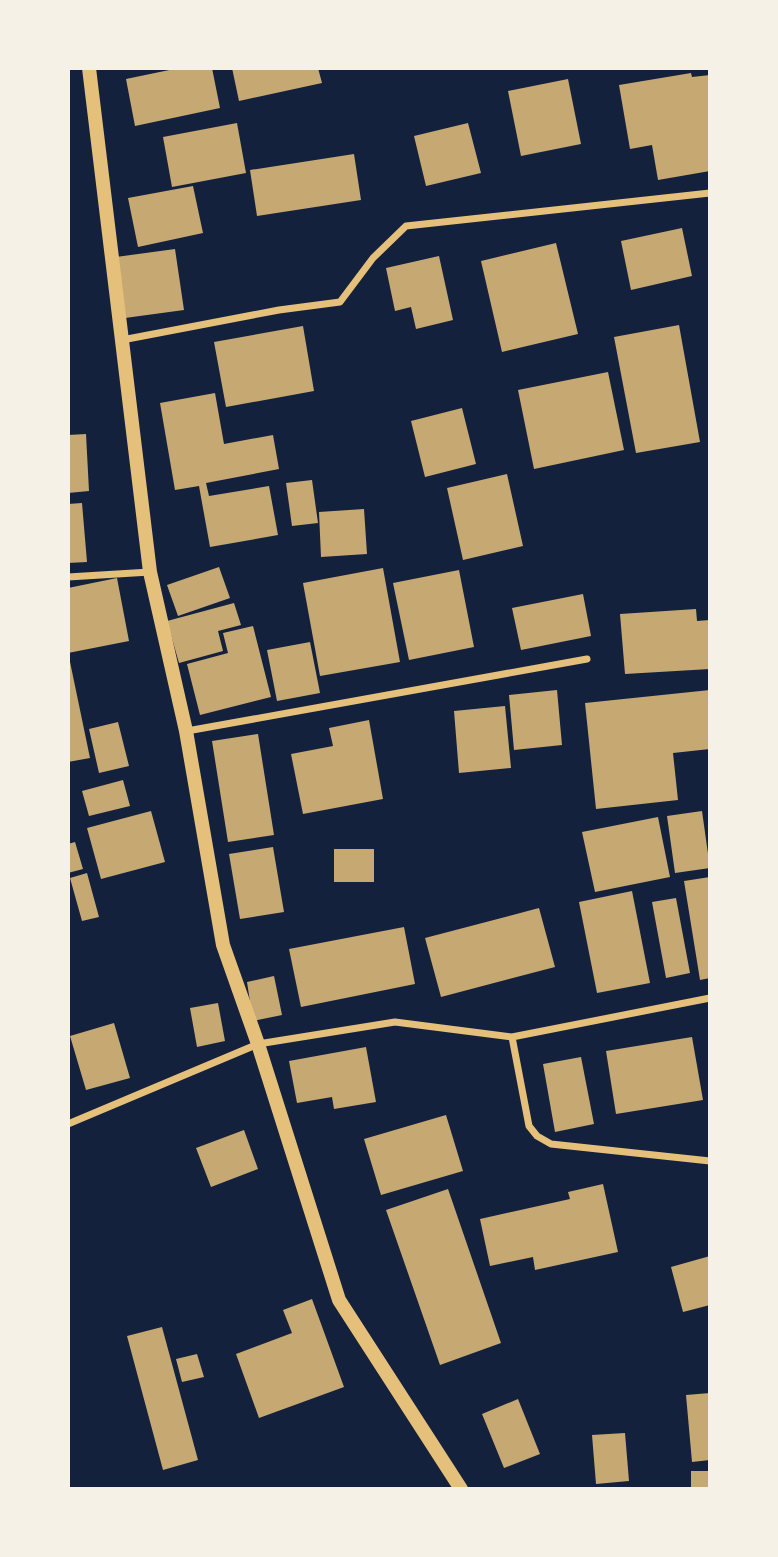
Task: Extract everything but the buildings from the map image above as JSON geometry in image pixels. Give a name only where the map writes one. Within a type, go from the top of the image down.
[{"type":"main road","points":[[89,68],[150,572],[186,731],[223,945],[258,1044],[340,1300],[461,1489]]},
{"type":"street","points":[[122,340],[279,310],[340,302],[373,258],[406,226],[710,193]]},
{"type":"street","points":[[68,577],[150,572]]},
{"type":"street","points":[[186,731],[587,659]]},
{"type":"street","points":[[68,1124],[258,1044],[395,1022],[512,1037],[710,998]]},
{"type":"street","points":[[512,1037],[529,1126],[537,1136],[551,1144],[710,1161]]}]
